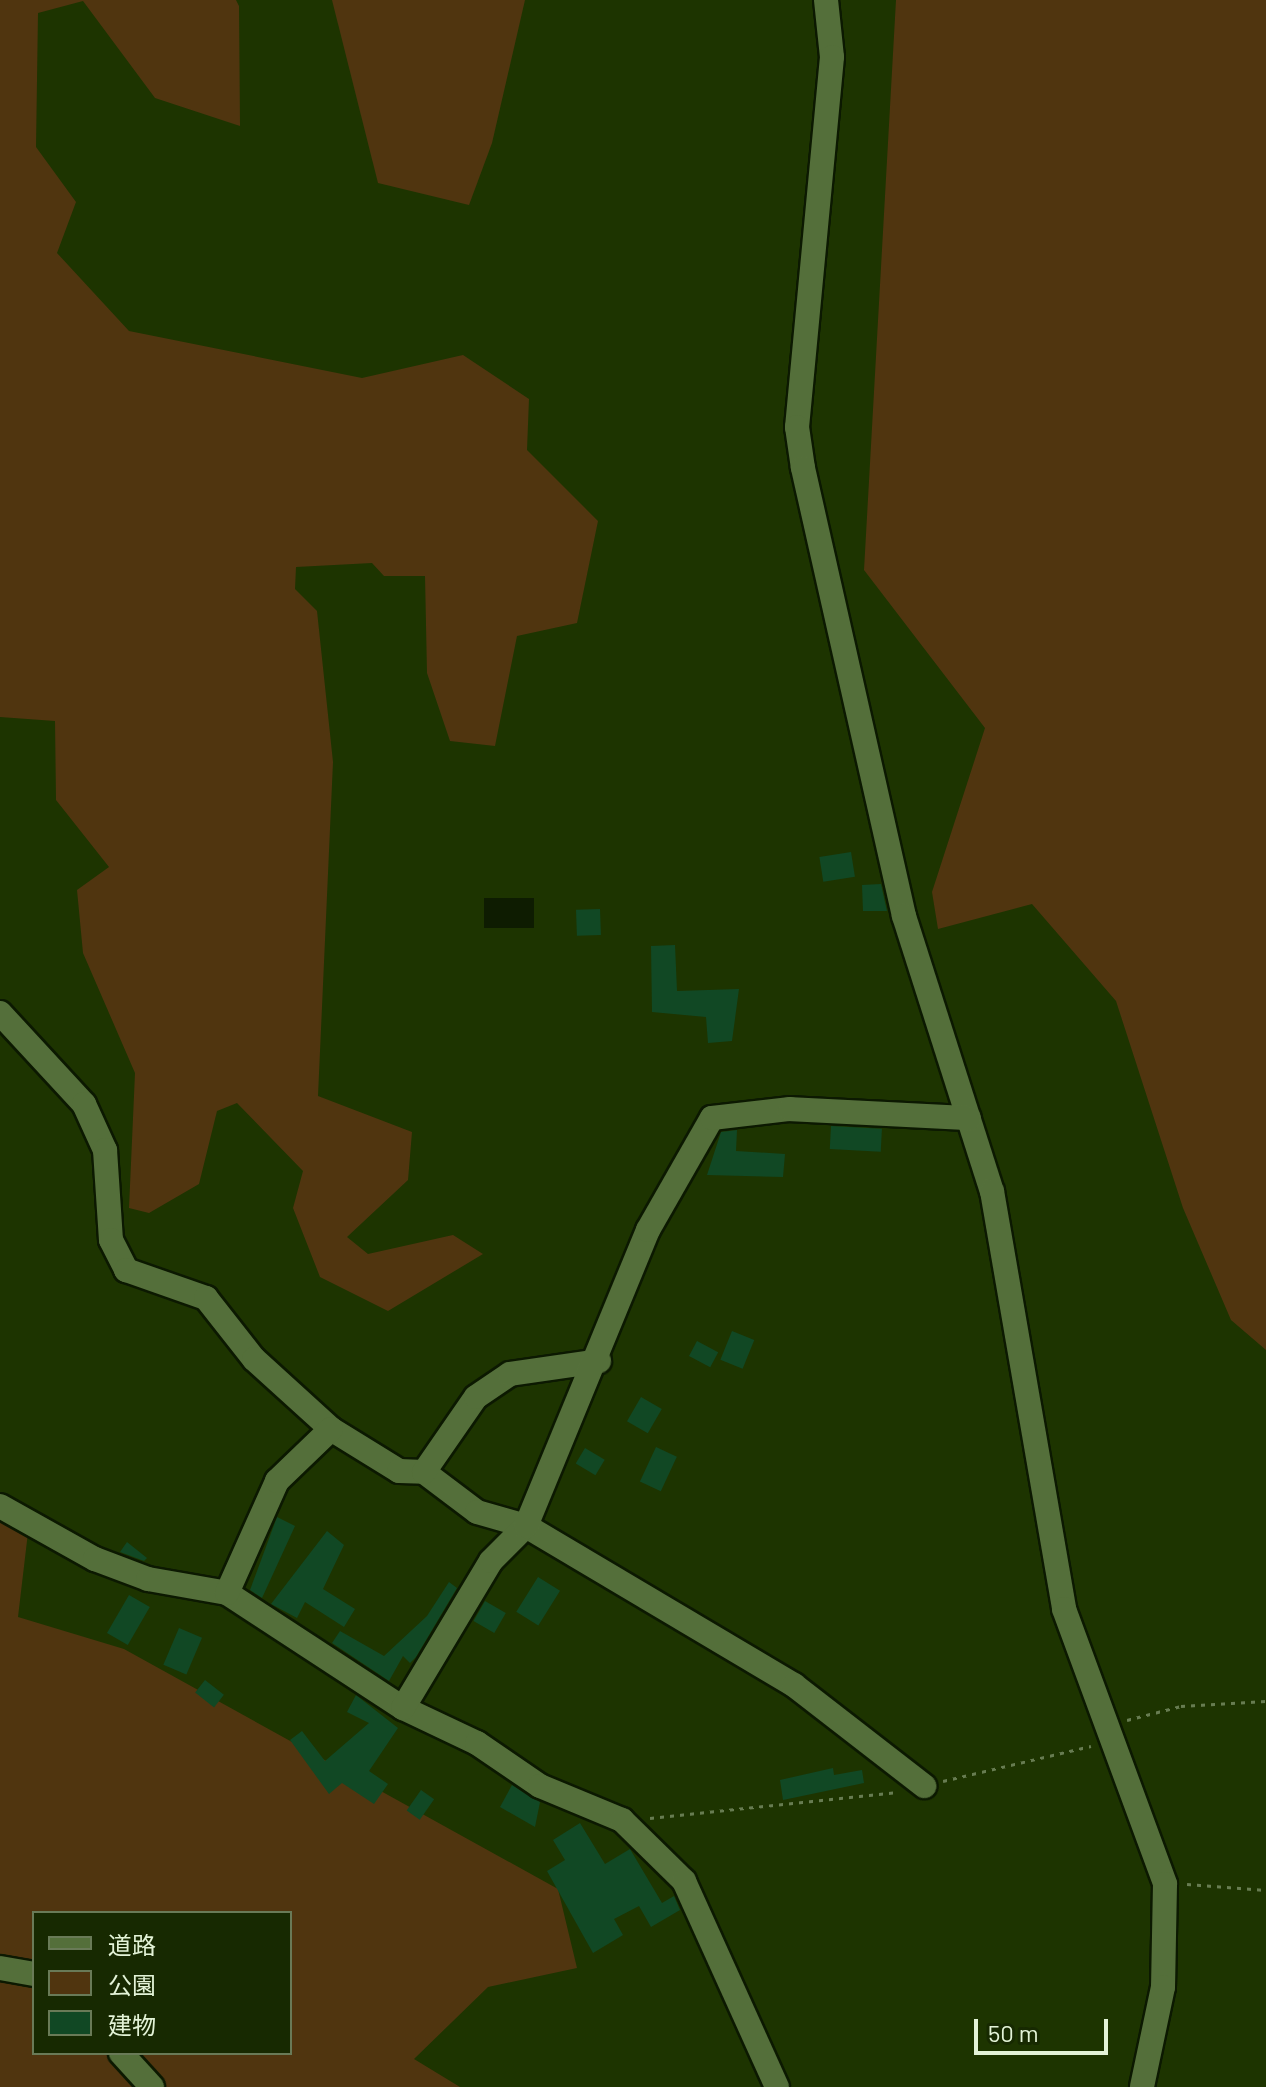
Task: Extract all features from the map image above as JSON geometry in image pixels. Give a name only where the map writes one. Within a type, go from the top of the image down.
[{"type":"street","points":[[826,0],[832,57],[825,170],[797,427],[825,583],[904,916],[992,1191],[1064,1609],[1165,1884],[1163,1987],[1142,2087]]},
{"type":"street","points":[[0,1013],[84,1104],[105,1150],[111,1240],[126,1270],[206,1298],[254,1359],[331,1429],[399,1471],[424,1472],[477,1512],[526,1526],[794,1685],[924,1786]]},
{"type":"street","points":[[403,1708],[491,1561],[526,1526],[599,1361],[648,1230],[712,1118],[790,1109],[969,1118]]},
{"type":"street","points":[[424,1472],[476,1397],[510,1374],[599,1361]]},
{"type":"street","points":[[227,1593],[277,1481],[331,1429]]},
{"type":"street","points":[[0,1506],[95,1559],[148,1579],[227,1593],[403,1708],[477,1743],[540,1786],[622,1820],[684,1881],[777,2087]]},
{"type":"street","points":[[0,1968],[32,1974]]},
{"type":"street","points":[[123,2055],[152,2087]]},
{"type":"path","points":[[622,1820],[861,1800],[924,1786],[1111,1734],[1181,1706],[1266,1701]]},
{"type":"path","points":[[1165,1884],[1266,1890]]},
{"type":"green space","points":[[0,0],[236,0],[239,6],[240,126],[155,98],[83,1],[38,13],[36,147],[76,202],[57,253],[129,331],[362,378],[463,355],[529,399],[527,450],[598,521],[577,623],[517,636],[495,746],[450,741],[427,673],[425,576],[384,576],[372,563],[296,567],[295,589],[317,611],[333,762],[318,1096],[412,1132],[408,1180],[347,1237],[368,1254],[453,1235],[483,1254],[388,1311],[320,1277],[293,1208],[303,1171],[237,1103],[217,1111],[199,1184],[149,1213],[129,1208],[135,1073],[83,953],[77,890],[109,867],[56,800],[55,721],[0,717]]},
{"type":"green space","points":[[332,0],[525,0],[492,143],[469,205],[378,183]]},
{"type":"green space","points":[[896,0],[1266,0],[1266,1350],[1231,1320],[1183,1208],[1116,1001],[1032,904],[938,929],[932,892],[985,728],[864,570]]},
{"type":"green space","points":[[0,1509],[29,1524],[18,1617],[124,1649],[558,1889],[577,1968],[488,1987],[414,2059],[460,2087],[0,2087]]},
{"type":"shaded area","points":[[484,898],[534,898],[534,928],[484,928]]},
{"type":"building","points":[[851,852],[855,877],[823,882],[819,857]]},
{"type":"building","points":[[881,884],[887,911],[863,911],[862,885]]},
{"type":"building","points":[[600,909],[601,935],[577,936],[576,910]]},
{"type":"building","points":[[675,945],[677,991],[739,989],[732,1041],[708,1043],[706,1017],[652,1012],[651,946]]},
{"type":"building","points":[[831,1126],[882,1129],[881,1152],[830,1149]]},
{"type":"building","points":[[737,1130],[736,1151],[785,1154],[783,1177],[707,1175],[721,1132]]},
{"type":"building","points":[[732,1331],[754,1340],[743,1369],[720,1360]]},
{"type":"building","points":[[697,1341],[718,1352],[710,1367],[689,1356]]},
{"type":"building","points":[[641,1397],[662,1409],[648,1433],[627,1421]]},
{"type":"building","points":[[656,1447],[677,1457],[661,1491],[640,1481]]},
{"type":"building","points":[[585,1448],[605,1460],[595,1475],[576,1463]]},
{"type":"building","points":[[277,1517],[295,1526],[262,1598],[250,1590]]},
{"type":"building","points":[[327,1531],[344,1545],[323,1589],[355,1609],[344,1627],[305,1602],[297,1618],[271,1604]]},
{"type":"building","points":[[127,1542],[147,1558],[144,1561],[120,1552]]},
{"type":"building","points":[[538,1577],[560,1591],[538,1626],[516,1612]]},
{"type":"building","points":[[449,1582],[457,1588],[416,1657],[410,1663],[403,1656],[389,1681],[332,1643],[340,1631],[384,1656],[427,1616]]},
{"type":"building","points":[[129,1595],[150,1607],[128,1645],[107,1633]]},
{"type":"building","points":[[485,1601],[506,1613],[494,1633],[474,1621]]},
{"type":"building","points":[[179,1628],[202,1638],[186,1675],[163,1665]]},
{"type":"building","points":[[205,1680],[224,1695],[214,1707],[195,1693]]},
{"type":"building","points":[[356,1695],[398,1728],[369,1771],[388,1784],[374,1804],[342,1783],[329,1794],[290,1740],[302,1731],[325,1761],[369,1723],[347,1712]]},
{"type":"building","points":[[833,1768],[834,1775],[862,1770],[864,1783],[783,1800],[780,1780]]},
{"type":"building","points":[[512,1785],[540,1802],[535,1827],[500,1807]]},
{"type":"building","points":[[421,1790],[434,1799],[420,1820],[407,1810]]},
{"type":"building","points":[[580,1823],[605,1864],[630,1849],[662,1903],[674,1896],[680,1910],[651,1927],[639,1906],[614,1919],[623,1935],[593,1953],[547,1871],[565,1860],[553,1840]]}]
